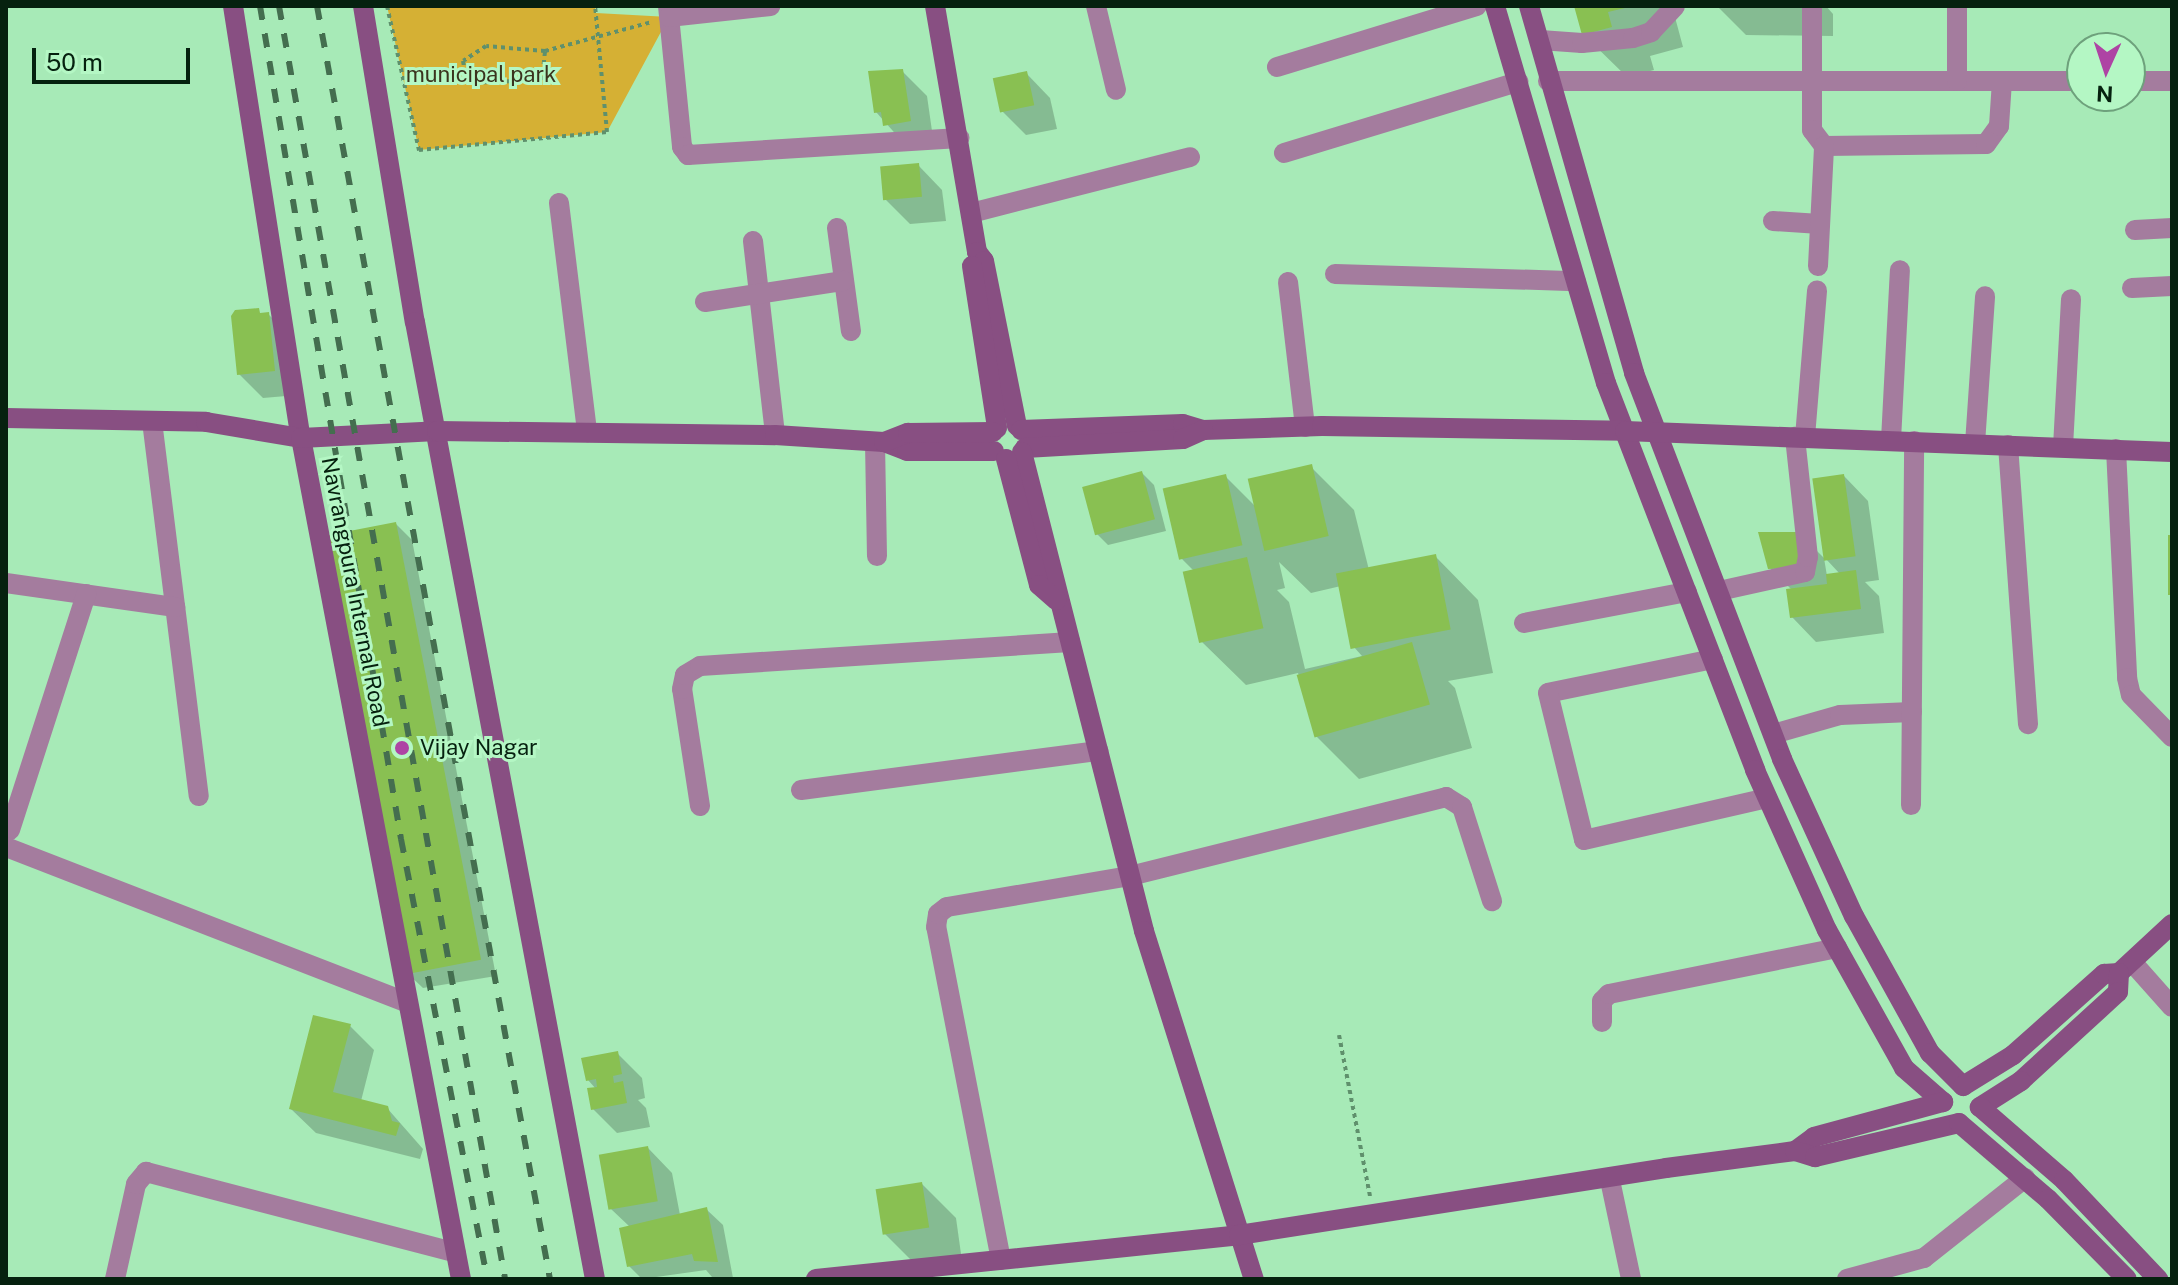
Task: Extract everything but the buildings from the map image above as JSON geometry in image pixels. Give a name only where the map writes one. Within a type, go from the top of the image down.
[{"type":"street","name":"Navrangpura Internal Road","points":[[233,6],[301,438],[461,1279]]},
{"type":"street","points":[[363,6],[437,431],[595,1279]]},
{"type":"street","points":[[770,6],[669,12],[682,147],[688,155],[959,138]]},
{"type":"street","points":[[935,6],[977,252],[971,263],[1039,585],[1056,600],[1070,642],[1130,876],[1254,1279]]},
{"type":"street","points":[[1096,6],[1116,90]]},
{"type":"street","points":[[1277,67],[1477,6]]},
{"type":"street","points":[[1495,6],[1576,281],[1625,431],[1767,798],[1837,948],[1904,1068],[1943,1102],[1949,1118],[2025,1178],[2127,1279]]},
{"type":"street","points":[[1529,6],[1634,373],[1773,734],[1854,916],[1930,1053],[1963,1086],[1974,1090],[1980,1107],[2064,1180],[2158,1279]]},
{"type":"street","points":[[1540,40],[1582,43],[1633,38],[1651,32],[1675,6]]},
{"type":"street","points":[[1812,6],[1812,130],[1824,146],[1818,266]]},
{"type":"street","points":[[1957,6],[1957,81]]},
{"type":"street","points":[[1548,81],[2066,81]]},
{"type":"street","points":[[1824,146],[1986,144],[1999,126],[2002,81]]},
{"type":"street","points":[[2146,81],[2172,81]]},
{"type":"street","points":[[1284,153],[1518,82]]},
{"type":"street","points":[[971,213],[1190,157]]},
{"type":"street","points":[[559,203],[587,432]]},
{"type":"street","points":[[1773,221],[1820,224]]},
{"type":"street","points":[[837,228],[851,331]]},
{"type":"street","points":[[2135,230],[2172,228]]},
{"type":"street","points":[[753,241],[775,435]]},
{"type":"street","points":[[1891,440],[1900,270]]},
{"type":"street","points":[[1335,274],[1576,281]]},
{"type":"street","points":[[705,302],[843,281]]},
{"type":"street","points":[[1288,282],[1305,427]]},
{"type":"street","points":[[2132,288],[2172,286]]},
{"type":"street","points":[[1719,591],[1805,572],[1808,557],[1800,437],[1817,290]]},
{"type":"street","points":[[1975,444],[1985,296]]},
{"type":"street","points":[[2063,447],[2071,299]]},
{"type":"street","points":[[6,418],[206,422],[301,438],[437,431],[775,435],[880,442],[907,451],[1183,424],[1203,430],[1305,427],[1625,431],[2172,452]]},
{"type":"street","points":[[152,421],[199,796]]},
{"type":"street","points":[[1911,805],[1914,441]]},
{"type":"street","points":[[877,556],[880,442]]},
{"type":"street","points":[[2008,445],[2028,724]]},
{"type":"street","points":[[2116,449],[2127,678],[2131,695],[2172,737]]},
{"type":"street","points":[[6,583],[175,607]]},
{"type":"street","points":[[1524,623],[1687,592]]},
{"type":"street","points":[[86,594],[8,838],[408,1003]]},
{"type":"street","points":[[700,806],[682,689],[685,675],[700,666],[1070,642]]},
{"type":"street","points":[[1713,659],[1548,693],[1584,840],[1767,798]]},
{"type":"street","points":[[1773,734],[1840,715],[1912,712]]},
{"type":"street","points":[[801,790],[1098,751]]},
{"type":"street","points":[[1001,1260],[936,927],[938,914],[947,907],[1130,876],[1446,797],[1457,800],[1462,807],[1492,901]]},
{"type":"street","points":[[1795,1151],[1814,1137],[1943,1102],[1948,1092],[2013,1055],[2104,974],[2125,967],[2172,924]]},
{"type":"street","points":[[1602,1022],[1602,1001],[1609,994],[1837,948]]},
{"type":"street","points":[[2125,967],[2172,1007]]},
{"type":"street","points":[[816,1279],[916,1274],[1001,1260],[1239,1235],[1795,1151],[1815,1157],[1917,1137],[1975,1118],[1980,1107],[2021,1081],[2118,992],[2125,967]]},
{"type":"street","points":[[115,1279],[136,1184],[146,1172],[456,1253]]},
{"type":"street","points":[[1847,1279],[1924,1258],[2025,1178]]},
{"type":"street","points":[[1610,1180],[1631,1279]]},
{"type":"path","points":[[387,6],[419,150],[607,132],[595,6]]},
{"type":"path","points":[[545,51],[542,80],[467,83],[463,61],[486,46],[545,51],[669,12]]},
{"type":"path","points":[[1339,1035],[1374,1214]]},
{"type":"green space","name":"municipal park","points":[[387,6],[595,6],[596,13],[669,17],[607,132],[419,150]]},
{"type":"railway","points":[[260,6],[401,839],[487,1279]]},
{"type":"railway","points":[[279,6],[505,1279]]},
{"type":"railway","points":[[317,6],[550,1279]]},
{"type":"place","name":"Vijay Nagar","points":[[402,748]]}]
